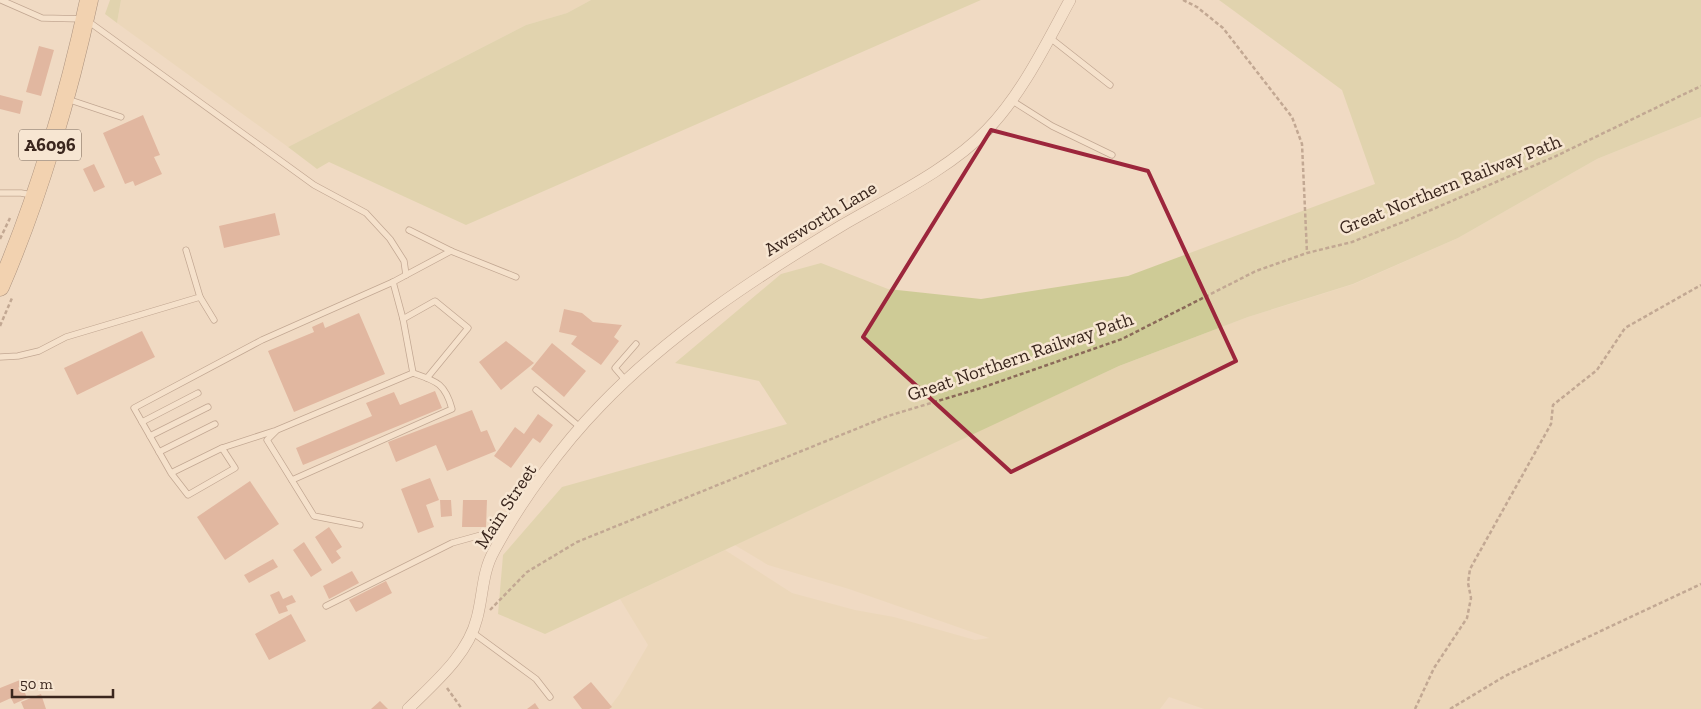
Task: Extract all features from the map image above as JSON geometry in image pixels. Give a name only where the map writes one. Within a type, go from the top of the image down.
[{"type":"main road","name":"A6096","points":[[3,293],[65,99],[89,0]]},
{"type":"street","name":"Awsworth Lane","points":[[563,450],[601,406],[659,352],[764,272],[952,160],[985,132],[1011,100],[1070,0]]},
{"type":"street","name":"Main Street","points":[[408,709],[457,658],[477,620],[485,570],[493,552],[563,450]]},
{"type":"lane","points":[[1,0],[42,18],[85,19],[314,184],[366,213],[390,239],[404,261],[406,275]]},
{"type":"lane","points":[[1049,37],[1110,85]]},
{"type":"lane","points":[[65,99],[121,117]]},
{"type":"lane","points":[[1011,100],[1052,126],[1112,155]]},
{"type":"lane","points":[[0,194],[21,192],[34,195]]},
{"type":"lane","points":[[409,230],[451,251],[516,278]]},
{"type":"lane","points":[[186,250],[200,297],[214,320]]},
{"type":"lane","points":[[222,448],[235,468],[188,495],[171,473],[134,408],[262,340],[393,282],[451,251]]},
{"type":"lane","points":[[393,282],[404,318],[412,373]]},
{"type":"lane","points":[[0,357],[18,356],[39,350],[66,337],[200,297]]},
{"type":"lane","points":[[404,318],[435,301],[468,328],[427,378]]},
{"type":"lane","points":[[627,382],[615,368],[636,344]]},
{"type":"lane","points":[[171,473],[222,448],[276,430],[412,373],[438,382],[448,396],[452,409],[292,480]]},
{"type":"lane","points":[[536,390],[581,428]]},
{"type":"lane","points":[[142,422],[198,393]]},
{"type":"lane","points":[[150,436],[208,407]]},
{"type":"lane","points":[[158,452],[215,424]]},
{"type":"lane","points":[[276,430],[267,440],[314,516],[360,525]]},
{"type":"lane","points":[[326,606],[452,544],[508,528]]},
{"type":"lane","points":[[472,632],[536,679],[550,697]]},
{"type":"path","points":[[1184,0],[1197,7],[1224,28],[1292,117],[1302,144],[1307,253]]},
{"type":"path","name":"Great Northern Railway Path","points":[[495,607],[527,572],[577,542],[888,416],[981,388],[1122,339],[1256,271],[1307,253],[1352,242],[1403,222],[1554,157],[1701,86]]},
{"type":"path","points":[[1416,709],[1434,668],[1467,618],[1471,598],[1468,583],[1470,570],[1551,424],[1553,405],[1598,370],[1625,328],[1701,285]]},
{"type":"path","points":[[0,326],[12,297],[3,293]]},
{"type":"path","points":[[1450,709],[1506,676],[1701,584]]},
{"type":"path","points":[[438,679],[462,709]]},
{"type":"highlighted area","points":[[991,130],[1148,171],[1236,361],[1011,472],[863,337]]},
{"type":"shaded area","points":[[110,0],[121,0],[117,23],[105,14]]},
{"type":"shaded area","points":[[121,0],[591,0],[567,13],[526,25],[288,147],[117,23]]},
{"type":"shaded area","points":[[591,0],[981,0],[466,225],[329,162],[317,169],[288,147],[526,25],[567,13]]},
{"type":"shaded area","points":[[1219,0],[1701,0],[1701,117],[1597,159],[1458,238],[1353,284],[1248,317],[1119,366],[545,634],[498,614],[503,555],[562,487],[787,424],[759,381],[675,363],[781,274],[821,263],[888,289],[981,299],[1128,276],[1375,184],[1342,90]]},
{"type":"shaded area","points":[[1701,117],[1701,709],[1204,709],[1169,697],[1160,709],[608,709],[619,695],[648,645],[620,599],[725,550],[792,593],[855,610],[894,617],[975,640],[989,638],[849,589],[768,565],[733,544],[1119,366],[1248,317],[1354,284],[1458,238],[1597,159]]},
{"type":"building","points":[[39,46],[54,50],[41,96],[26,92]]},
{"type":"building","points":[[0,95],[23,101],[20,114],[0,109]]},
{"type":"building","points":[[143,115],[160,155],[154,157],[162,174],[135,186],[133,181],[125,184],[103,133]]},
{"type":"building","points":[[94,164],[105,187],[94,192],[83,169]]},
{"type":"building","points":[[275,213],[280,235],[224,248],[219,226]]},
{"type":"building","points":[[564,309],[582,313],[593,322],[622,325],[614,337],[619,341],[601,365],[571,344],[577,336],[559,332]]},
{"type":"building","points":[[359,313],[385,374],[294,412],[268,351],[314,332],[312,327],[323,322],[325,328]]},
{"type":"building","points":[[142,331],[155,357],[77,395],[64,368]]},
{"type":"building","points":[[506,341],[534,363],[501,390],[479,362]]},
{"type":"building","points":[[552,343],[586,371],[564,397],[531,369]]},
{"type":"building","points":[[435,391],[442,408],[303,465],[296,448],[372,416],[366,403],[394,392],[400,405]]},
{"type":"building","points":[[472,410],[481,432],[487,430],[496,451],[447,471],[436,445],[396,462],[388,442]]},
{"type":"building","points":[[538,414],[553,425],[540,443],[533,438],[511,468],[494,456],[515,427],[524,434]]},
{"type":"building","points":[[430,478],[439,500],[426,505],[434,527],[418,533],[401,489]]},
{"type":"building","points":[[250,481],[279,524],[225,560],[197,517]]},
{"type":"building","points":[[440,500],[451,500],[452,516],[441,517]]},
{"type":"building","points":[[463,500],[487,500],[486,527],[462,527]]},
{"type":"building","points":[[329,527],[342,547],[336,551],[341,558],[332,564],[315,537]]},
{"type":"building","points":[[304,542],[322,570],[311,577],[293,550]]},
{"type":"building","points":[[273,559],[278,567],[249,583],[244,575]]},
{"type":"building","points":[[352,571],[359,583],[329,599],[323,586]]},
{"type":"building","points":[[386,581],[392,593],[356,612],[349,600]]},
{"type":"building","points":[[279,591],[283,599],[292,595],[296,602],[286,606],[288,611],[279,614],[270,595]]},
{"type":"building","points":[[291,614],[306,641],[269,660],[255,634]]},
{"type":"building","points":[[20,680],[27,698],[14,704],[11,698],[0,703],[0,688]]},
{"type":"building","points":[[591,682],[612,707],[609,709],[582,709],[573,697]]},
{"type":"building","points":[[41,694],[46,709],[24,709],[21,702]]},
{"type":"building","points":[[380,701],[388,709],[371,709]]},
{"type":"building","points":[[535,703],[539,709],[527,709]]}]
